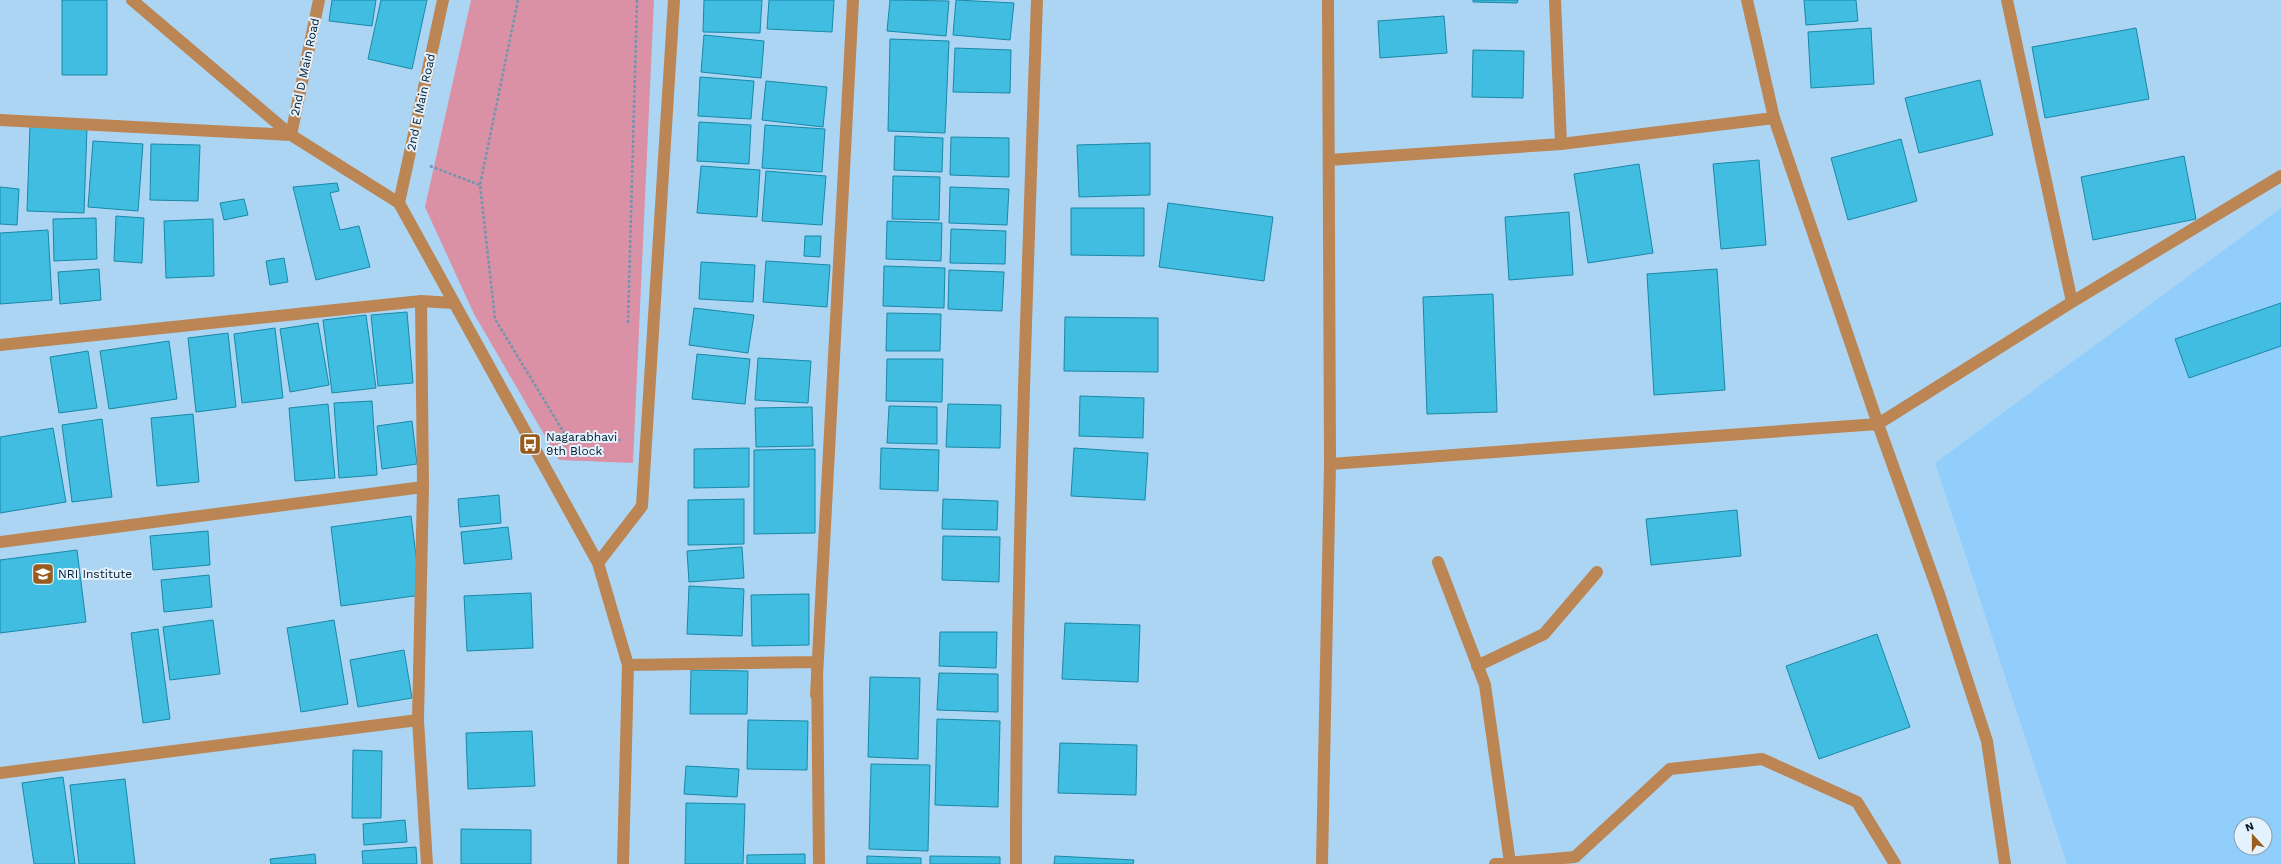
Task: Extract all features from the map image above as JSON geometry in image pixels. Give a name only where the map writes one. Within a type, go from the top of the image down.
[{"type":"street","points":[[132,0],[146,5],[291,135],[399,203],[598,564],[628,665],[623,864]]},
{"type":"street","name":"2nd D Main Road","points":[[291,135],[319,0]]},
{"type":"street","name":"2nd E Main Road","points":[[399,203],[443,0]]},
{"type":"street","points":[[598,564],[642,506],[674,0]]},
{"type":"street","points":[[816,696],[853,0]]},
{"type":"street","points":[[1016,864],[1016,775],[1027,316],[1037,0]]},
{"type":"street","points":[[1322,864],[1330,464],[1328,0]]},
{"type":"street","points":[[1555,0],[1561,144]]},
{"type":"street","points":[[1747,0],[1774,118],[1878,424],[1939,594],[1987,741],[2005,864]]},
{"type":"street","points":[[2007,0],[2072,302]]},
{"type":"street","points":[[1329,160],[1561,144],[1774,118]]},
{"type":"street","points":[[0,120],[291,135]]},
{"type":"street","points":[[1330,464],[1878,424],[2072,302],[2281,176]]},
{"type":"street","points":[[0,345],[421,301],[453,303]]},
{"type":"street","points":[[421,301],[423,487],[418,720],[427,864]]},
{"type":"street","points":[[0,542],[423,487]]},
{"type":"street","points":[[1438,562],[1485,685],[1510,863]]},
{"type":"street","points":[[1478,666],[1544,634],[1597,572]]},
{"type":"street","points":[[628,665],[817,662],[816,696],[819,864]]},
{"type":"street","points":[[0,773],[418,720]]},
{"type":"street","points":[[1495,864],[1575,857],[1670,769],[1762,759],[1857,802],[1895,864]]},
{"type":"path","points":[[518,0],[480,185],[495,319],[569,441],[624,440]]},
{"type":"path","points":[[628,330],[637,0]]},
{"type":"path","points":[[409,158],[480,185]]},
{"type":"shaded area","points":[[471,0],[654,0],[633,463],[559,460],[474,314],[425,207]]},
{"type":"shaded area","points":[[2281,208],[2281,864],[2067,864],[1935,463]]},
{"type":"building","points":[[62,0],[107,0],[107,75],[62,75]]},
{"type":"building","points":[[332,0],[376,0],[372,26],[329,21]]},
{"type":"building","points":[[381,0],[427,0],[412,69],[368,59]]},
{"type":"building","points":[[704,0],[762,0],[760,33],[703,32]]},
{"type":"building","points":[[769,0],[834,0],[832,32],[767,29]]},
{"type":"building","points":[[890,0],[949,1],[946,36],[887,31]]},
{"type":"building","points":[[956,0],[1014,3],[1010,40],[953,35]]},
{"type":"building","points":[[1473,0],[1518,0],[1517,3],[1473,2]]},
{"type":"building","points":[[1804,0],[1856,0],[1858,21],[1806,25]]},
{"type":"building","points":[[1444,16],[1447,53],[1380,58],[1378,21]]},
{"type":"building","points":[[1871,28],[1874,84],[1811,88],[1808,32]]},
{"type":"building","points":[[2136,28],[2149,99],[2045,118],[2032,47]]},
{"type":"building","points":[[704,35],[764,41],[761,78],[701,72]]},
{"type":"building","points":[[890,39],[949,41],[945,133],[888,131]]},
{"type":"building","points":[[955,48],[1011,50],[1010,93],[953,92]]},
{"type":"building","points":[[1473,50],[1524,51],[1523,98],[1472,97]]},
{"type":"building","points":[[700,77],[754,81],[751,119],[698,116]]},
{"type":"building","points":[[1980,80],[1993,135],[1919,153],[1905,98]]},
{"type":"building","points":[[766,81],[827,87],[823,127],[762,120]]},
{"type":"building","points":[[699,122],[751,125],[749,164],[697,161]]},
{"type":"building","points":[[765,125],[825,129],[822,172],[762,168]]},
{"type":"building","points":[[30,126],[87,128],[84,213],[27,211]]},
{"type":"building","points":[[895,136],[943,138],[942,172],[894,170]]},
{"type":"building","points":[[951,137],[1009,138],[1009,177],[950,175]]},
{"type":"building","points":[[1901,139],[1917,201],[1848,220],[1831,158]]},
{"type":"building","points":[[93,141],[143,144],[138,211],[88,207]]},
{"type":"building","points":[[1150,143],[1150,195],[1079,197],[1077,145]]},
{"type":"building","points":[[151,144],[200,145],[198,201],[150,200]]},
{"type":"building","points":[[2184,156],[2196,219],[2093,240],[2081,177]]},
{"type":"building","points":[[1759,160],[1766,245],[1721,249],[1713,164]]},
{"type":"building","points":[[1639,164],[1653,253],[1588,263],[1574,174]]},
{"type":"building","points":[[701,166],[760,170],[757,217],[697,213]]},
{"type":"building","points":[[766,171],[826,176],[822,225],[762,221]]},
{"type":"building","points":[[893,176],[940,177],[939,220],[892,219]]},
{"type":"building","points":[[337,183],[339,191],[330,193],[340,230],[359,226],[370,267],[316,280],[293,187]]},
{"type":"building","points":[[0,187],[19,189],[17,225],[0,224]]},
{"type":"building","points":[[950,187],[1009,189],[1007,225],[949,223]]},
{"type":"building","points":[[244,199],[248,215],[224,220],[220,203]]},
{"type":"building","points":[[1168,203],[1273,217],[1264,281],[1159,267]]},
{"type":"building","points":[[1071,208],[1144,208],[1144,256],[1071,255]]},
{"type":"building","points":[[1569,212],[1573,275],[1509,280],[1505,217]]},
{"type":"building","points":[[116,216],[144,218],[142,263],[114,261]]},
{"type":"building","points":[[96,218],[97,259],[54,261],[53,219]]},
{"type":"building","points":[[213,219],[214,276],[166,278],[164,221]]},
{"type":"building","points":[[887,221],[942,223],[941,261],[886,259]]},
{"type":"building","points":[[951,229],[1006,231],[1005,264],[950,263]]},
{"type":"building","points":[[48,230],[52,300],[0,304],[0,233]]},
{"type":"building","points":[[805,236],[821,236],[820,257],[804,256]]},
{"type":"building","points":[[284,258],[288,282],[270,285],[266,261]]},
{"type":"building","points":[[766,261],[830,265],[827,307],[763,302]]},
{"type":"building","points":[[701,262],[755,265],[753,302],[699,299]]},
{"type":"building","points":[[884,266],[945,268],[944,308],[883,306]]},
{"type":"building","points":[[99,269],[101,300],[60,304],[58,272]]},
{"type":"building","points":[[1717,269],[1725,390],[1654,395],[1647,274]]},
{"type":"building","points":[[949,270],[1004,272],[1002,311],[948,309]]},
{"type":"building","points":[[1493,294],[1497,412],[1427,414],[1423,297]]},
{"type":"building","points":[[2281,303],[2281,346],[2189,378],[2175,339]]},
{"type":"building","points":[[694,308],[754,315],[748,353],[689,345]]},
{"type":"building","points":[[407,312],[413,383],[378,386],[371,315]]},
{"type":"building","points":[[887,313],[941,314],[940,351],[886,351]]},
{"type":"building","points":[[366,315],[376,388],[332,393],[323,320]]},
{"type":"building","points":[[1065,317],[1158,318],[1158,372],[1064,371]]},
{"type":"building","points":[[318,323],[329,385],[290,392],[280,329]]},
{"type":"building","points":[[275,328],[283,398],[242,403],[234,334]]},
{"type":"building","points":[[228,333],[236,407],[196,412],[188,338]]},
{"type":"building","points":[[169,341],[177,399],[109,409],[100,351]]},
{"type":"building","points":[[88,351],[97,408],[59,413],[50,357]]},
{"type":"building","points":[[697,354],[750,359],[745,404],[692,399]]},
{"type":"building","points":[[758,358],[811,361],[808,403],[755,400]]},
{"type":"building","points":[[887,359],[943,359],[942,402],[886,401]]},
{"type":"building","points":[[1080,396],[1144,398],[1143,438],[1079,436]]},
{"type":"building","points":[[372,401],[377,475],[339,478],[334,403]]},
{"type":"building","points":[[328,404],[335,478],[295,481],[289,408]]},
{"type":"building","points":[[948,404],[1001,405],[1000,448],[946,447]]},
{"type":"building","points":[[889,406],[937,407],[937,444],[887,443]]},
{"type":"building","points":[[812,407],[813,446],[756,447],[755,408]]},
{"type":"building","points":[[193,414],[199,482],[157,486],[151,418]]},
{"type":"building","points":[[102,419],[112,497],[72,502],[62,425]]},
{"type":"building","points":[[412,421],[417,464],[382,469],[377,426]]},
{"type":"building","points":[[53,428],[66,502],[0,513],[0,437]]},
{"type":"building","points":[[749,448],[749,487],[694,488],[694,449]]},
{"type":"building","points":[[881,448],[939,450],[938,491],[880,489]]},
{"type":"building","points":[[1074,448],[1148,453],[1145,500],[1071,496]]},
{"type":"building","points":[[815,449],[815,533],[754,534],[754,450]]},
{"type":"building","points":[[499,495],[501,523],[460,527],[458,499]]},
{"type":"building","points":[[744,499],[744,544],[688,545],[688,500]]},
{"type":"building","points":[[943,499],[998,501],[997,530],[942,529]]},
{"type":"building","points":[[1737,510],[1741,556],[1651,565],[1646,519]]},
{"type":"building","points":[[411,516],[421,595],[341,606],[331,527]]},
{"type":"building","points":[[508,527],[512,559],[464,564],[461,532]]},
{"type":"building","points":[[208,531],[210,565],[153,570],[150,536]]},
{"type":"building","points":[[943,536],[1000,537],[999,582],[942,580]]},
{"type":"building","points":[[742,547],[744,578],[689,582],[687,551]]},
{"type":"building","points":[[77,550],[86,622],[0,633],[0,560]]},
{"type":"building","points":[[209,575],[212,607],[164,612],[161,580]]},
{"type":"building","points":[[689,586],[744,589],[742,636],[687,634]]},
{"type":"building","points":[[531,593],[533,648],[467,651],[464,596]]},
{"type":"building","points":[[809,594],[809,645],[752,646],[751,595]]},
{"type":"building","points":[[213,620],[220,674],[170,680],[163,627]]},
{"type":"building","points":[[334,620],[348,704],[301,712],[287,628]]},
{"type":"building","points":[[1065,623],[1140,625],[1138,682],[1062,679]]},
{"type":"building","points":[[158,629],[170,719],[143,723],[131,633]]},
{"type":"building","points":[[940,632],[997,632],[996,668],[939,666]]},
{"type":"building","points":[[1877,634],[1910,727],[1819,759],[1786,666]]},
{"type":"building","points":[[404,650],[412,698],[358,707],[350,660]]},
{"type":"building","points":[[691,670],[748,671],[747,714],[690,714]]},
{"type":"building","points":[[939,673],[998,674],[998,712],[937,710]]},
{"type":"building","points":[[870,677],[920,678],[918,759],[868,757]]},
{"type":"building","points":[[937,719],[1000,721],[998,807],[935,805]]},
{"type":"building","points":[[748,720],[808,721],[807,770],[747,769]]},
{"type":"building","points":[[532,731],[535,786],[468,789],[466,733]]},
{"type":"building","points":[[1060,743],[1137,745],[1136,795],[1058,793]]},
{"type":"building","points":[[353,750],[382,751],[381,818],[352,818]]},
{"type":"building","points":[[871,764],[930,765],[928,851],[869,849]]},
{"type":"building","points":[[686,766],[739,769],[737,797],[684,794]]},
{"type":"building","points":[[63,777],[75,864],[34,864],[22,783]]},
{"type":"building","points":[[125,779],[135,864],[79,864],[70,785]]},
{"type":"building","points":[[686,803],[745,804],[743,864],[685,864]]},
{"type":"building","points":[[405,820],[407,842],[364,845],[363,824]]},
{"type":"building","points":[[461,829],[531,830],[531,864],[461,864]]},
{"type":"building","points":[[416,847],[417,864],[363,864],[362,851]]},
{"type":"building","points":[[315,854],[316,864],[271,864],[270,859]]},
{"type":"building","points":[[805,854],[805,864],[747,864],[747,855]]},
{"type":"building","points":[[867,856],[921,858],[921,864],[867,864]]},
{"type":"building","points":[[930,856],[1000,857],[1000,864],[930,864]]},
{"type":"building","points":[[1055,856],[1134,860],[1133,864],[1054,864]]},
{"type":"place","name":"Nagarabhavi 9th Block","points":[[530,444]]},
{"type":"place","name":"NRI Institute","points":[[43,574]]}]
